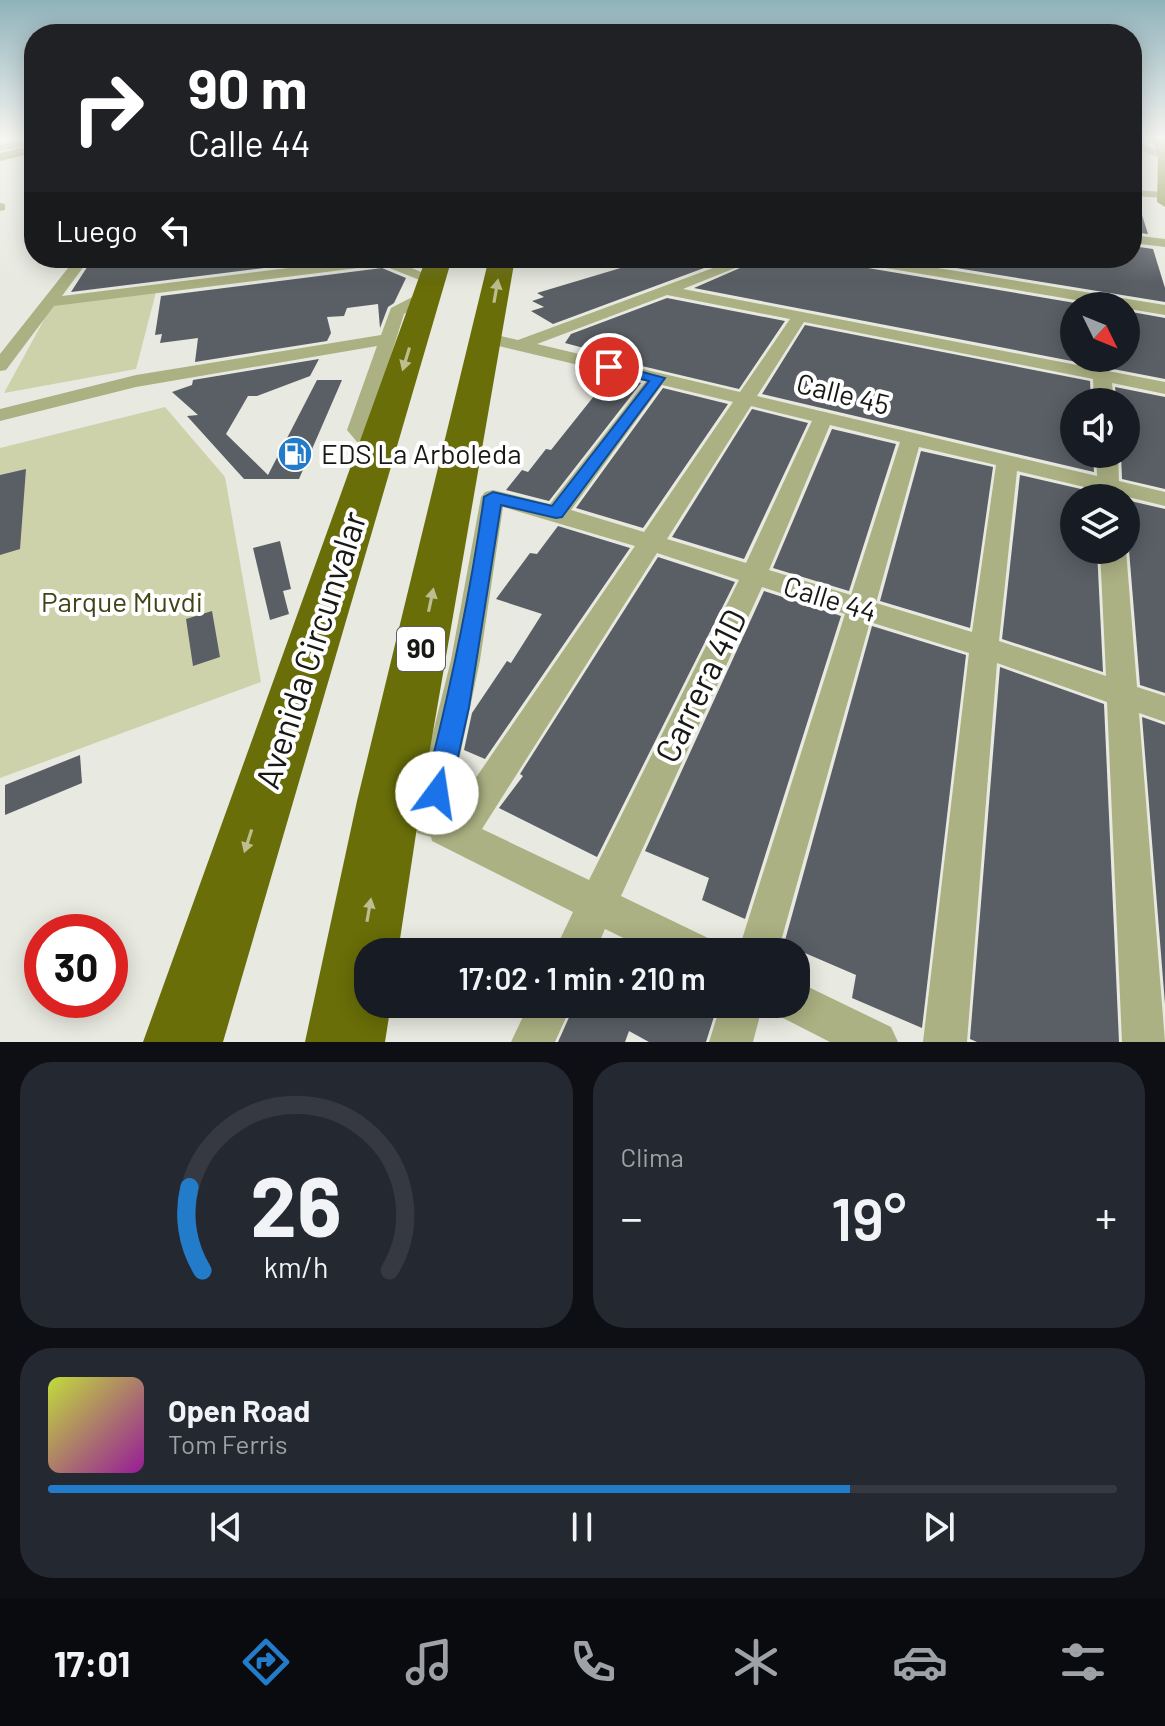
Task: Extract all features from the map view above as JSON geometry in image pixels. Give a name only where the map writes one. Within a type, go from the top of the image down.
[{"type":"highway","name":"90","points":[[345,1042],[425,819],[500,345],[502,268]]},
{"type":"highway","name":"Avenida Circunvalar","points":[[183,1042],[434,273]]},
{"type":"street","points":[[1142,195],[1164,199]]},
{"type":"street","points":[[1142,240],[1165,243]]},
{"type":"street","points":[[0,366],[75,268]]},
{"type":"street","points":[[48,302],[310,268]]},
{"type":"street","points":[[401,268],[434,273]]},
{"type":"street","points":[[500,345],[725,268]]},
{"type":"street","points":[[911,268],[1165,310]]},
{"type":"street","points":[[376,450],[357,430],[386,339],[397,311],[434,273]]},
{"type":"street","points":[[664,290],[1165,388]]},
{"type":"street","points":[[665,938],[425,819],[652,543],[800,316]]},
{"type":"street","points":[[0,415],[136,381],[386,339]]},
{"type":"street","name":"Calle 45","points":[[500,345],[658,378],[1007,462],[1082,484]]},
{"type":"street","points":[[1102,375],[1103,388]]},
{"type":"street","points":[[556,513],[658,378]]},
{"type":"street","name":"Carrera 41D","points":[[580,938],[754,575],[823,418]]},
{"type":"street","points":[[762,938],[911,439]]},
{"type":"street","points":[[945,1042],[984,647],[1007,462]]},
{"type":"street","name":"Calle 45","points":[[1140,496],[1165,499]]},
{"type":"street","name":"Calle 44","points":[[425,819],[458,707],[484,567],[493,497],[556,513],[984,647],[1165,709]]},
{"type":"street","points":[[1114,564],[1144,1042]]},
{"type":"street","points":[[810,1009],[876,1042]]},
{"type":"street","points":[[533,1042],[544,1018]]},
{"type":"street","points":[[731,1042],[738,1018]]},
{"type":"green space","points":[[156,292],[136,369],[4,393],[52,305]]},
{"type":"green space","name":"Parque Muvdi","points":[[165,407],[225,477],[261,682],[0,778],[0,448]]},
{"type":"building","points":[[1142,215],[1148,234],[1142,233]]},
{"type":"building","points":[[1142,247],[1153,249],[1165,288],[1165,302],[1140,298],[1140,292],[1104,292],[956,268],[1142,268]]},
{"type":"building","points":[[87,268],[264,268],[71,292]]},
{"type":"building","points":[[382,268],[406,278],[394,303],[388,307],[380,328],[378,304],[347,308],[344,316],[327,317],[331,333],[327,341],[195,362],[198,338],[160,343],[162,334],[155,335],[161,296]]},
{"type":"building","points":[[621,268],[704,268],[553,324],[531,311],[544,307],[532,301],[544,297],[537,293]]},
{"type":"building","points":[[740,268],[868,268],[1060,300],[1060,359],[694,288]]},
{"type":"building","points":[[667,298],[785,321],[739,389],[608,358],[610,355],[565,343],[571,334]]},
{"type":"building","points":[[1140,314],[1165,318],[1165,379],[1129,372],[1140,372]]},
{"type":"building","points":[[805,325],[1090,381],[1090,388],[1060,388],[1060,464],[762,394]]},
{"type":"building","points":[[319,359],[310,376],[257,396],[248,396],[226,434],[268,475],[317,380],[342,380],[299,479],[244,479],[187,416],[198,415],[172,392],[192,385],[193,380]]},
{"type":"building","points":[[610,376],[641,383],[549,501],[506,490],[522,470],[528,472],[546,449],[551,450]]},
{"type":"building","points":[[663,388],[728,404],[643,528],[576,508]]},
{"type":"building","points":[[1140,392],[1165,397],[1165,489],[1122,479],[1122,468],[1140,468]]},
{"type":"building","points":[[752,409],[808,423],[744,559],[672,537]]},
{"type":"building","points":[[832,429],[896,444],[849,591],[773,568]]},
{"type":"building","points":[[921,451],[993,467],[970,628],[880,601]]},
{"type":"building","points":[[26,469],[20,549],[0,555],[0,475]]},
{"type":"building","points":[[1020,475],[1060,484],[1060,564],[1098,564],[1103,672],[1002,639]]},
{"type":"building","points":[[1140,503],[1165,509],[1165,693],[1140,685],[1130,564],[1140,564]]},
{"type":"building","points":[[558,526],[630,548],[485,759],[464,750],[472,713],[507,661],[511,663],[542,614],[496,599],[530,553],[537,554]]},
{"type":"building","points":[[280,541],[291,589],[283,591],[289,614],[270,620],[253,548]]},
{"type":"building","points":[[658,557],[735,582],[597,857],[499,808],[523,776],[520,774]]},
{"type":"building","points":[[764,591],[841,616],[745,919],[702,900],[709,878],[645,851]]},
{"type":"building","points":[[212,611],[220,657],[193,666],[186,619]]},
{"type":"building","points":[[872,626],[966,655],[922,1028],[852,998],[856,975],[810,955],[810,938],[786,938]]},
{"type":"building","points":[[1000,667],[1104,704],[1119,1042],[977,1042],[970,1039]]},
{"type":"building","points":[[1142,717],[1165,725],[1165,1004]]},
{"type":"building","points":[[80,755],[82,783],[5,815],[5,785]]},
{"type":"building","points":[[569,1018],[714,1018],[706,1042],[649,1042],[629,1031],[625,1042],[558,1042]]},
{"type":"place","name":"EDS La Arboleda","points":[[295,454]]},
{"type":"route","points":[[437,793],[458,707],[484,567],[493,497],[556,513],[658,378],[609,367]]}]
